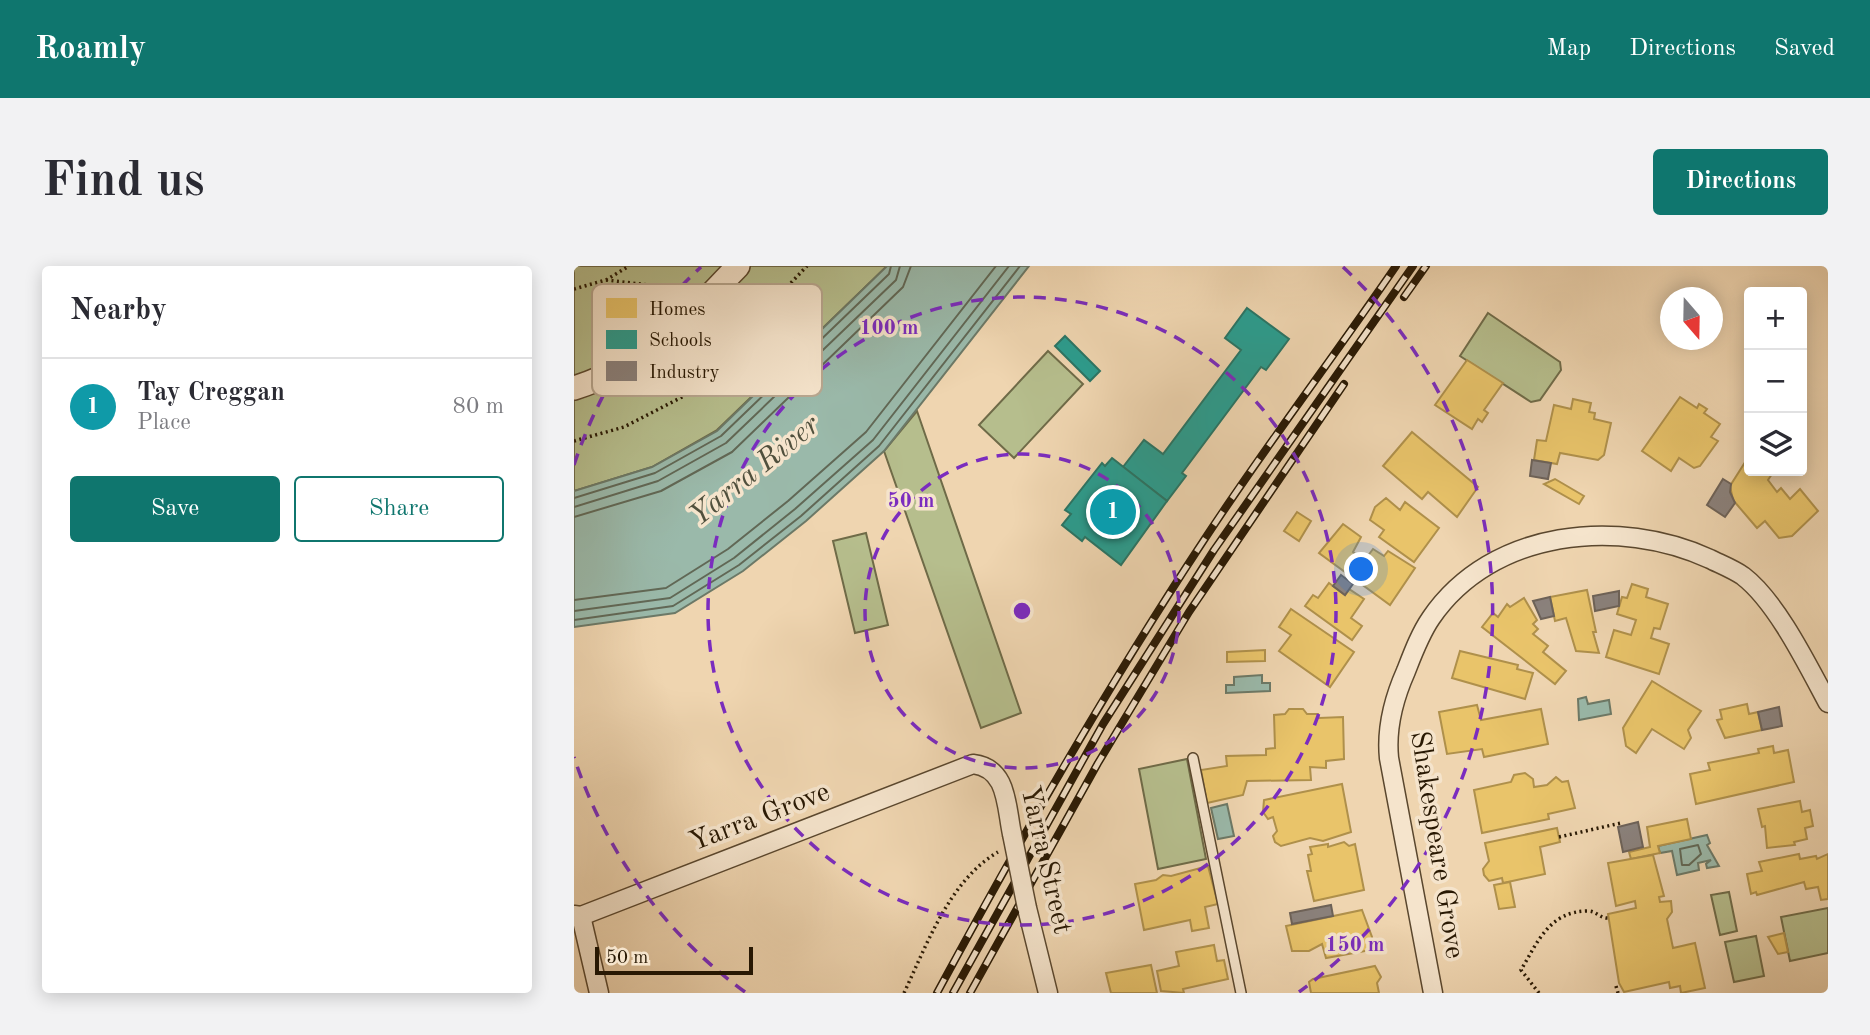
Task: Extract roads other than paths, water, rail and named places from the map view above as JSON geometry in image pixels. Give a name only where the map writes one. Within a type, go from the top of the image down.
[{"type":"street","points":[[721,284],[738,266]]},
{"type":"street","points":[[574,388],[592,382]]},
{"type":"street","name":"Shakespeare Grove","points":[[1433,993],[1389,754],[1390,722],[1399,687],[1431,618],[1460,587],[1509,556],[1562,539],[1622,534],[1681,546],[1743,576],[1783,625],[1828,704]]},
{"type":"street","name":"Yarra Street","points":[[964,767],[985,766],[999,777],[1048,993]]},
{"type":"street","name":"Yarra Grove","points":[[578,915],[964,767]]},
{"type":"street","points":[[578,915],[599,993]]},
{"type":"lane","points":[[1193,758],[1241,993]]},
{"type":"water","name":"Yarra River","points":[[887,266],[1029,266],[884,451],[806,521],[743,571],[675,613],[574,627],[574,491],[652,467],[717,431],[753,396],[822,396],[822,329]]},
{"type":"water","points":[[1262,675],[1262,683],[1270,683],[1270,691],[1226,693],[1226,685],[1234,685],[1234,677]]},
{"type":"water","points":[[1586,697],[1588,704],[1609,700],[1611,714],[1579,720],[1578,699]]},
{"type":"water","points":[[1227,804],[1234,836],[1218,839],[1211,808]]},
{"type":"water","points":[[1707,835],[1710,843],[1707,845],[1719,866],[1707,868],[1706,864],[1711,860],[1698,863],[1699,870],[1677,875],[1672,851],[1660,853],[1658,846]]},
{"type":"railway","points":[[937,993],[1065,764],[1168,595],[1251,471],[1396,266]]},
{"type":"railway","points":[[953,993],[1103,724],[1214,550],[1413,266]]},
{"type":"railway","points":[[1404,297],[1426,266]]},
{"type":"railway","points":[[970,993],[1098,763],[1189,612],[1344,384]]},
{"type":"place","name":"Tay Creggan","points":[[1113,512]]}]
